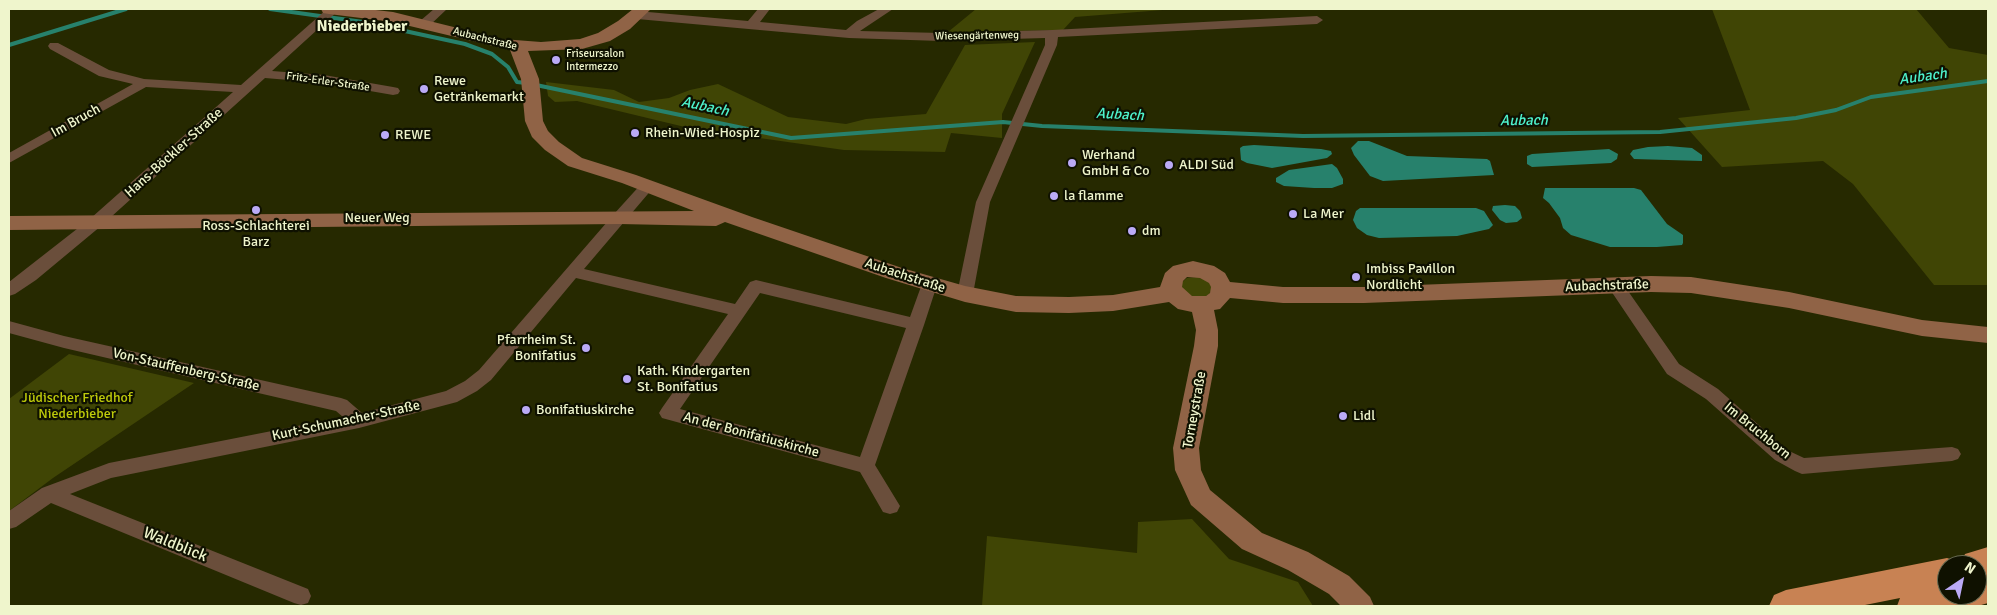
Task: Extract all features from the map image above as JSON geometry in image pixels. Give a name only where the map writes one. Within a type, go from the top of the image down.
[{"type":"highway","points":[[1786,606],[1937,575]]},
{"type":"highway","points":[[1914,606],[1937,601]]},
{"type":"street","points":[[424,24],[440,9]]},
{"type":"street","points":[[751,25],[764,9]]},
{"type":"street","points":[[849,34],[861,24],[887,9]]},
{"type":"street","points":[[522,46],[582,44],[604,37],[640,12]]},
{"type":"street","name":"Wiesengärtenweg","points":[[640,12],[849,34],[942,37],[1052,34],[1317,20]]},
{"type":"street","name":"Aubachstraße","points":[[328,13],[393,17],[486,40],[522,46],[519,50],[530,84],[534,122],[539,133],[552,146],[575,162],[648,185],[745,222],[930,285],[1016,304],[1069,306],[1113,303],[1173,293]]},
{"type":"street","name":"Hans-Böckler-Straße","points":[[9,290],[30,276],[96,222],[328,13]]},
{"type":"street","points":[[965,294],[983,202],[1051,45],[1052,34]]},
{"type":"street","points":[[54,46],[104,73],[144,83],[245,89]]},
{"type":"street","name":"Fritz-Erler-Straße","points":[[262,74],[324,79],[393,91]]},
{"type":"street","name":"Im Bruch","points":[[9,159],[144,83]]},
{"type":"street","points":[[619,216],[648,185]]},
{"type":"street","name":"Neuer Weg","points":[[9,222],[619,216],[689,216],[745,222]]},
{"type":"street","name":"Kurt-Schumacher-Straße","points":[[9,521],[49,494],[109,471],[359,422],[451,396],[471,386],[485,375],[619,216]]},
{"type":"street","points":[[1193,269],[1206,272],[1217,278],[1222,289],[1220,296],[1212,303],[1202,305],[1186,302],[1173,293],[1171,287],[1173,278],[1181,271],[1193,269]]},
{"type":"street","points":[[572,272],[739,311]]},
{"type":"street","points":[[890,506],[866,466],[930,285]]},
{"type":"street","name":"Aubachstraße","points":[[1222,289],[1283,295],[1364,295],[1615,285],[1691,285],[1789,300],[1922,328],[1988,335]]},
{"type":"street","name":"Im Bruchborn","points":[[1615,285],[1673,369],[1712,394],[1782,455],[1802,466],[1952,454]]},
{"type":"street","name":"An der Bonifatiuskirche","points":[[866,466],[668,413],[756,286],[916,325]]},
{"type":"street","name":"Torneystraße","points":[[1202,305],[1207,330],[1206,346],[1186,448],[1188,470],[1200,497],[1252,541],[1298,561],[1339,585],[1360,606]]},
{"type":"street","name":"Von-Stauffenberg-Straße","points":[[9,327],[64,342],[341,405],[359,422]]},
{"type":"street","name":"Waldblick","points":[[49,494],[301,596]]},
{"type":"green space","points":[[976,9],[1175,9],[1075,17],[1063,30],[948,32]]},
{"type":"green space","points":[[1712,9],[1916,9],[1949,48],[1988,55],[1988,285],[1934,285],[1853,184],[1823,161],[1722,167],[1678,118],[1750,110]]},
{"type":"green space","points":[[1035,42],[1002,114],[1002,138],[951,133],[945,152],[844,150],[689,128],[577,101],[555,102],[548,96],[546,82],[614,90],[639,102],[669,98],[690,90],[718,84],[788,117],[846,124],[866,119],[926,114],[965,45]]},
{"type":"green space","points":[[1200,277],[1210,283],[1212,290],[1206,296],[1191,296],[1182,289],[1181,283],[1187,278]]},
{"type":"green space","name":"Jüdischer Friedhof Niederbieber","points":[[69,354],[194,383],[53,478],[9,511],[9,399]]},
{"type":"green space","points":[[1192,519],[1229,559],[1298,582],[1313,606],[982,606],[987,536],[1137,553],[1138,522]]},
{"type":"water","points":[[1358,141],[1369,141],[1407,156],[1487,159],[1490,161],[1494,175],[1383,181],[1370,176],[1354,155],[1351,148]]},
{"type":"water","points":[[1254,145],[1321,149],[1331,151],[1332,154],[1327,158],[1272,168],[1241,160],[1240,148]]},
{"type":"water","points":[[1668,146],[1692,148],[1702,155],[1702,161],[1634,159],[1630,154],[1633,150]]},
{"type":"water","points":[[1609,149],[1618,154],[1617,159],[1611,163],[1532,167],[1527,164],[1527,156],[1532,154]]},
{"type":"water","points":[[1332,164],[1337,168],[1343,179],[1343,184],[1332,188],[1284,186],[1276,182],[1276,178],[1289,170]]},
{"type":"water","points":[[1545,188],[1634,188],[1641,190],[1667,224],[1683,235],[1683,243],[1682,245],[1657,247],[1610,247],[1571,235],[1563,228],[1560,218],[1543,198]]},
{"type":"water","points":[[1493,206],[1515,206],[1520,211],[1522,218],[1517,222],[1506,223],[1500,220],[1492,210]]},
{"type":"water","points":[[1360,208],[1476,208],[1484,211],[1493,225],[1489,229],[1457,236],[1379,238],[1367,235],[1357,228],[1353,220],[1356,211]]},
{"type":"waterway","name":"Aubach","points":[[9,45],[126,9]]},
{"type":"waterway","name":"Aubach","points":[[270,9],[363,22],[465,44],[492,54],[508,67],[517,82],[526,83]]},
{"type":"waterway","name":"Aubach","points":[[536,85],[791,138],[1003,122],[1042,126],[1303,136],[1660,132],[1796,118],[1836,110],[1871,97],[1988,81]]},
{"type":"place","name":"Friseursalon Intermezzo","points":[[556,60]]},
{"type":"place","name":"Rewe Getränkemarkt","points":[[424,89]]},
{"type":"place","name":"Rhein-Wied-Hospiz","points":[[635,133]]},
{"type":"place","name":"REWE","points":[[385,135]]},
{"type":"place","name":"Werhand GmbH & Co","points":[[1072,163]]},
{"type":"place","name":"ALDI Süd","points":[[1169,165]]},
{"type":"place","name":"la flamme","points":[[1054,196]]},
{"type":"place","name":"Ross-Schlachterei Barz","points":[[256,210]]},
{"type":"place","name":"La Mer","points":[[1293,214]]},
{"type":"place","name":"dm","points":[[1132,231]]},
{"type":"place","name":"Imbiss Pavillon Nordlicht","points":[[1356,277]]},
{"type":"place","name":"Pfarrheim St. Bonifatius","points":[[586,348]]},
{"type":"place","name":"Kath. Kindergarten St. Bonifatius","points":[[627,379]]},
{"type":"place","name":"Bonifatiuskirche","points":[[526,410]]},
{"type":"place","name":"Lidl","points":[[1343,416]]},
{"type":"district","name":"Niederbieber","points":[[362,27]]}]
